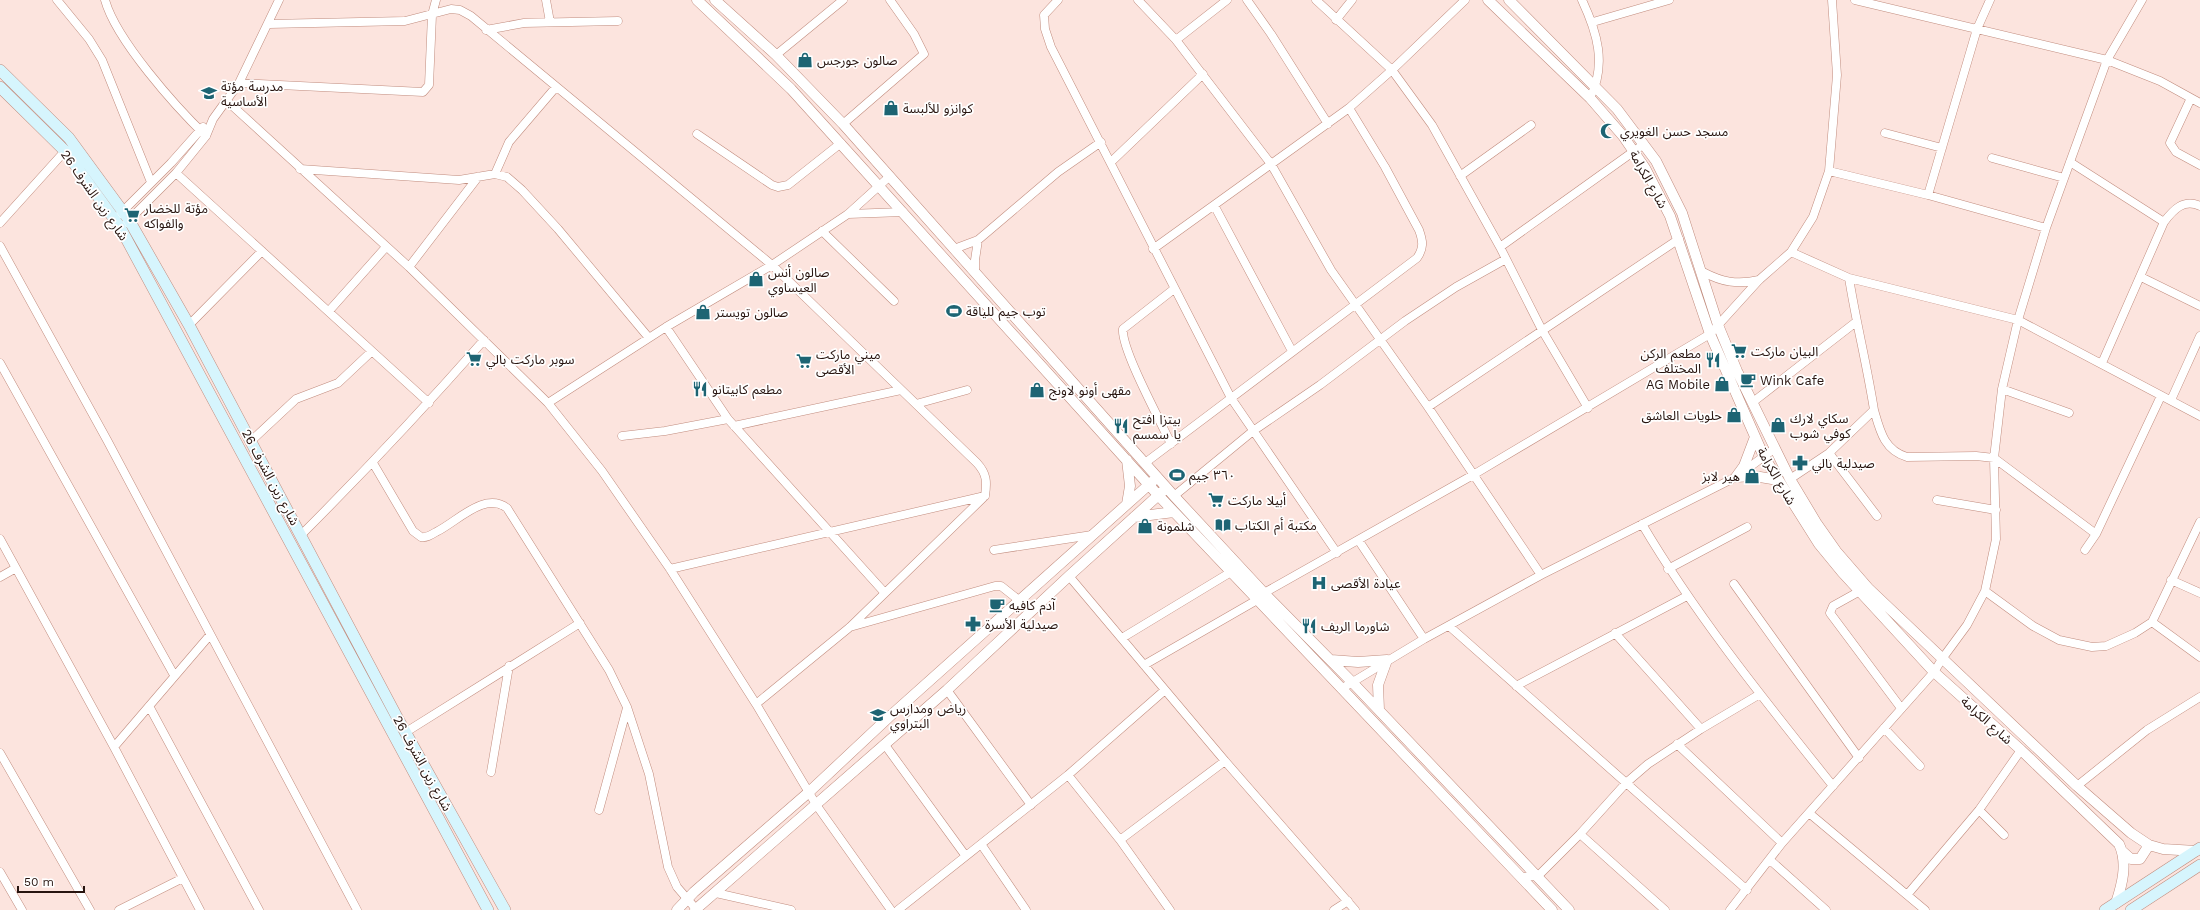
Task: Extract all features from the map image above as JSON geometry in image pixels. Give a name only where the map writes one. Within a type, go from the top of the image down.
[{"type":"main road","name":"شارع زين الشرف 26","points":[[0,70],[69,138],[126,216],[189,325],[302,534],[398,718],[505,910]]},
{"type":"main road","name":"شارع زين الشرف 26","points":[[0,87],[65,151],[117,223],[488,910]]},
{"type":"main road","points":[[387,725],[398,718]]},
{"type":"main road","points":[[2105,910],[2198,850]]},
{"type":"main road","points":[[2131,910],[2200,865]]},
{"type":"street","points":[[57,0],[89,39],[102,60],[152,182]]},
{"type":"street","points":[[105,0],[120,32],[181,111],[206,136]]},
{"type":"street","points":[[126,216],[152,182],[200,130],[213,119],[240,83],[279,0]]},
{"type":"street","points":[[240,83],[423,92],[429,85],[432,15],[436,0]]},
{"type":"street","points":[[546,0],[550,22]]},
{"type":"street","points":[[697,0],[791,89],[1148,485],[1231,572],[1331,660],[1569,910]]},
{"type":"street","points":[[716,0],[776,54],[843,124],[1145,463],[1341,689],[1552,910]]},
{"type":"street","points":[[776,54],[843,0]]},
{"type":"street","points":[[843,124],[924,54],[914,34],[890,0]]},
{"type":"street","points":[[1058,0],[1044,15],[1045,29],[1051,47],[1111,162],[1153,249],[1231,398],[1337,553]]},
{"type":"street","points":[[1138,0],[1176,40],[1271,164],[1314,243],[1354,305],[1428,407],[1541,575]]},
{"type":"street","points":[[1176,40],[1227,0]]},
{"type":"street","points":[[1247,0],[1271,34],[1328,124]]},
{"type":"street","points":[[1316,0],[1392,70],[1432,125],[1500,247],[1542,330],[1588,408]]},
{"type":"street","points":[[1336,20],[1352,0]]},
{"type":"street","points":[[1153,249],[1349,108],[1392,70],[1465,0]]},
{"type":"street","name":"شارع الكرامة","points":[[1488,0],[1590,98],[1609,118],[1634,151],[1670,216],[1710,334],[1764,457],[1819,544],[1934,672],[2021,750],[2114,838],[2122,851]]},
{"type":"street","name":"شارع الكرامة","points":[[1509,0],[1596,86],[1644,144],[1672,189],[1703,272],[1718,324],[1774,449],[1817,524],[1836,551],[1868,589],[2078,786],[2131,833],[2149,845],[2162,849],[2198,850]]},
{"type":"street","points":[[1582,0],[1593,22],[1600,56],[1596,86],[1590,98]]},
{"type":"street","points":[[1593,22],[1669,0]]},
{"type":"street","points":[[1144,665],[1588,408],[1710,334],[1758,280],[1791,252],[1813,217],[1829,171],[1837,75],[1832,0]]},
{"type":"street","points":[[1855,0],[2107,60],[2160,81],[2200,104]]},
{"type":"street","points":[[1928,195],[1977,29],[1990,0]]},
{"type":"street","points":[[1730,910],[1782,843],[1860,758],[1901,708],[1934,672],[1967,625],[1986,591],[1996,539],[1994,458],[2002,390],[2018,320],[2046,228],[2107,60],[2142,0]]},
{"type":"street","points":[[269,24],[405,20],[432,15],[451,9],[460,10],[471,16],[486,30],[772,265],[984,471],[987,481],[985,496],[884,592],[850,627],[756,704]]},
{"type":"street","points":[[486,30],[524,23],[618,21]]},
{"type":"street","points":[[1111,162],[1203,74]]},
{"type":"street","points":[[495,174],[509,142],[556,87]]},
{"type":"street","points":[[2191,98],[2170,143],[2176,152],[2200,164]]},
{"type":"street","points":[[227,101],[409,267],[548,403],[602,471],[670,569],[756,704],[817,806],[891,910]]},
{"type":"street","points":[[1145,463],[1417,258],[1423,245],[1419,230],[1349,108]]},
{"type":"street","points":[[117,223],[176,173],[206,136],[213,119]]},
{"type":"street","points":[[1460,176],[1531,125]]},
{"type":"street","points":[[1885,133],[1942,148]]},
{"type":"street","points":[[697,134],[772,185],[778,187],[788,185],[841,143]]},
{"type":"street","points":[[954,249],[978,240],[1058,172],[1100,142]]},
{"type":"street","points":[[1500,247],[1644,144]]},
{"type":"street","points":[[0,223],[65,151]]},
{"type":"street","points":[[1992,158],[2064,178]]},
{"type":"street","points":[[2070,162],[2164,222]]},
{"type":"street","points":[[300,169],[459,180],[495,174],[507,178],[522,190],[649,338]]},
{"type":"street","points":[[1829,171],[1928,195],[2046,228]]},
{"type":"street","points":[[176,173],[329,310],[371,352],[429,403]]},
{"type":"street","points":[[548,403],[666,327],[772,265],[848,214],[890,176]]},
{"type":"street","points":[[409,267],[478,177]]},
{"type":"street","points":[[2102,363],[2164,222],[2173,211],[2181,205],[2194,203],[2200,206]]},
{"type":"street","points":[[1214,205],[1292,351]]},
{"type":"street","points":[[848,214],[903,212]]},
{"type":"street","points":[[1670,216],[1682,213]]},
{"type":"street","points":[[822,231],[894,301]]},
{"type":"street","points":[[1428,407],[1679,239]]},
{"type":"street","points":[[975,272],[978,240]]},
{"type":"street","points":[[0,246],[107,440],[357,910]]},
{"type":"street","points":[[329,310],[386,246]]},
{"type":"street","points":[[189,325],[262,251]]},
{"type":"street","points":[[1791,252],[1850,278],[2018,320],[2200,416]]},
{"type":"street","points":[[1174,496],[1253,431],[1320,385],[1379,341],[1456,287],[1506,259]]},
{"type":"street","points":[[1703,272],[1726,282],[1746,283],[1758,280]]},
{"type":"street","points":[[2141,277],[2200,306]]},
{"type":"street","points":[[1850,278],[1856,322],[1866,360],[1874,410],[1882,436],[1889,448],[1898,454],[1907,457],[1969,456],[1994,458],[2096,534]]},
{"type":"street","points":[[1171,444],[1128,352],[1123,329],[1174,289]]},
{"type":"street","points":[[1753,402],[1856,322]]},
{"type":"street","points":[[666,327],[728,419],[884,592]]},
{"type":"street","points":[[2171,400],[2200,336]]},
{"type":"street","points":[[302,534],[373,463],[429,403],[484,340]]},
{"type":"street","points":[[251,441],[296,398],[338,383],[371,352]]},
{"type":"street","points":[[0,363],[174,675]]},
{"type":"street","points":[[734,426],[901,390]]},
{"type":"street","points":[[916,404],[966,390]]},
{"type":"street","points":[[2002,390],[2069,413]]},
{"type":"street","points":[[2085,550],[2096,534],[2161,396]]},
{"type":"street","points":[[1790,479],[1829,453],[1874,410]]},
{"type":"street","points":[[622,436],[728,419]]},
{"type":"street","points":[[1736,477],[1744,466],[1755,437]]},
{"type":"street","points":[[1341,689],[1387,660],[1541,575],[1736,477],[1774,449]]},
{"type":"street","points":[[1829,453],[1877,516]]},
{"type":"street","points":[[1127,460],[1130,486],[1128,504]]},
{"type":"street","points":[[373,463],[413,531],[421,537],[438,531],[479,506],[490,502],[500,503],[507,508],[580,623],[608,670],[627,707],[648,774],[668,867],[677,886],[696,909],[817,806],[948,690],[1069,576],[1167,488]]},
{"type":"street","points":[[1736,477],[1754,476],[1778,480]]},
{"type":"street","points":[[676,910],[809,792],[1092,535],[1148,485],[1158,478]]},
{"type":"street","points":[[670,569],[831,533],[985,496]]},
{"type":"street","points":[[1937,500],[1996,510]]},
{"type":"street","points":[[1134,517],[1174,512]]},
{"type":"street","points":[[1986,591],[2033,626],[2059,640],[2092,647],[2106,646],[2120,641],[2152,622],[2200,522]]},
{"type":"street","points":[[1642,524],[1668,569],[1687,596],[1760,694],[1833,786]]},
{"type":"street","points":[[1668,569],[1747,528]]},
{"type":"street","points":[[994,550],[1092,535]]},
{"type":"street","points":[[0,539],[114,747],[200,910]]},
{"type":"street","points":[[1359,541],[1424,639]]},
{"type":"street","points":[[0,577],[16,568]]},
{"type":"street","points":[[1122,638],[1231,572]]},
{"type":"street","points":[[1069,576],[1225,761],[1356,910]]},
{"type":"street","points":[[2171,580],[2200,593]]},
{"type":"street","points":[[1734,584],[1860,758]]},
{"type":"street","points":[[850,627],[995,586],[1001,586],[1020,601]]},
{"type":"street","points":[[1860,591],[1833,606],[1830,613],[1901,708]]},
{"type":"street","points":[[1516,686],[1687,596]]},
{"type":"street","points":[[2152,622],[2200,657]]},
{"type":"street","points":[[406,732],[509,666],[580,623]]},
{"type":"street","points":[[1449,626],[1747,890]]},
{"type":"street","points":[[1615,633],[1701,729]]},
{"type":"street","points":[[114,747],[174,675],[210,635]]},
{"type":"street","points":[[1331,660],[1358,662],[1387,660]]},
{"type":"street","points":[[1379,710],[1378,685],[1387,660]]},
{"type":"street","points":[[491,772],[509,666]]},
{"type":"street","points":[[948,690],[1031,805]]},
{"type":"street","points":[[898,910],[965,855],[1068,775],[1165,690]]},
{"type":"street","points":[[1521,878],[1538,876],[1580,834],[1626,783],[1677,744],[1760,694]]},
{"type":"street","points":[[2078,786],[2147,730],[2200,698]]},
{"type":"street","points":[[149,706],[259,910]]},
{"type":"street","points":[[599,810],[627,707]]},
{"type":"street","points":[[1884,728],[1920,766]]},
{"type":"street","points":[[1677,744],[1782,843]]},
{"type":"street","points":[[885,745],[965,855]]},
{"type":"street","points":[[1907,895],[1978,810],[2021,750]]},
{"type":"street","points":[[0,752],[90,910]]},
{"type":"street","points":[[1120,840],[1225,761]]},
{"type":"street","points":[[1068,775],[1120,840],[1170,910]]},
{"type":"street","points":[[1978,810],[2004,835]]},
{"type":"street","points":[[1809,813],[1926,910]]},
{"type":"street","points":[[1580,834],[1665,910]]},
{"type":"street","points":[[981,844],[1026,910]]},
{"type":"street","points":[[2122,851],[2131,858],[2140,859],[2149,845]]},
{"type":"street","points":[[2116,903],[2122,884],[2122,851]]},
{"type":"street","points":[[1770,860],[1826,910]]},
{"type":"street","points":[[0,872],[22,910]]},
{"type":"street","points":[[119,910],[183,878]]},
{"type":"street","points":[[716,893],[791,910]]},
{"type":"street","points":[[1334,910],[1348,901]]},
{"type":"place","name":"صالون جورجس","points":[[805,60]]},
{"type":"place","name":"مدرسة مؤتة الأساسية","points":[[209,93]]},
{"type":"place","name":"كوانزو للألبسة","points":[[891,108]]},
{"type":"place","name":"مسجد حسن الغويري","points":[[1608,131]]},
{"type":"place","name":"مؤتة للخضار والفواكه","points":[[132,215]]},
{"type":"place","name":"صالون أنس العيساوي","points":[[756,279]]},
{"type":"place","name":"توب جيم للياقة","points":[[954,311]]},
{"type":"place","name":"صالون تويستر","points":[[703,312]]},
{"type":"place","name":"البيان ماركت","points":[[1739,351]]},
{"type":"place","name":"سوبر ماركت بالي","points":[[474,359]]},
{"type":"place","name":"مطعم الركن المختلف","points":[[1713,360]]},
{"type":"place","name":"ميني ماركت الأقصى","points":[[804,361]]},
{"type":"place","name":"Wink Cafe","points":[[1748,380]]},
{"type":"place","name":"AG Mobile","points":[[1722,384]]},
{"type":"place","name":"مطعم كابيتانو","points":[[700,389]]},
{"type":"place","name":"مقهى أونو لاونج","points":[[1037,390]]},
{"type":"place","name":"حلويات العاشق","points":[[1734,415]]},
{"type":"place","name":"سكاي لارك كوفي شوب","points":[[1778,425]]},
{"type":"place","name":"بيتزا افتح يا سمسم","points":[[1121,426]]},
{"type":"place","name":"صيدلية بالي","points":[[1800,463]]},
{"type":"place","name":"٣٦٠ جيم","points":[[1177,475]]},
{"type":"place","name":"هير لابز","points":[[1752,476]]},
{"type":"place","name":"أبيلا ماركت","points":[[1216,500]]},
{"type":"place","name":"مكتبة أم الكتاب","points":[[1223,525]]},
{"type":"place","name":"شلمونة","points":[[1145,526]]},
{"type":"place","name":"عيادة الأقصى","points":[[1319,583]]},
{"type":"place","name":"آدم كافيه","points":[[997,605]]},
{"type":"place","name":"صيدلية الأسرة","points":[[973,624]]},
{"type":"place","name":"شاورما الريف","points":[[1309,626]]},
{"type":"place","name":"رياض ومدارس البتراوي","points":[[878,715]]}]
